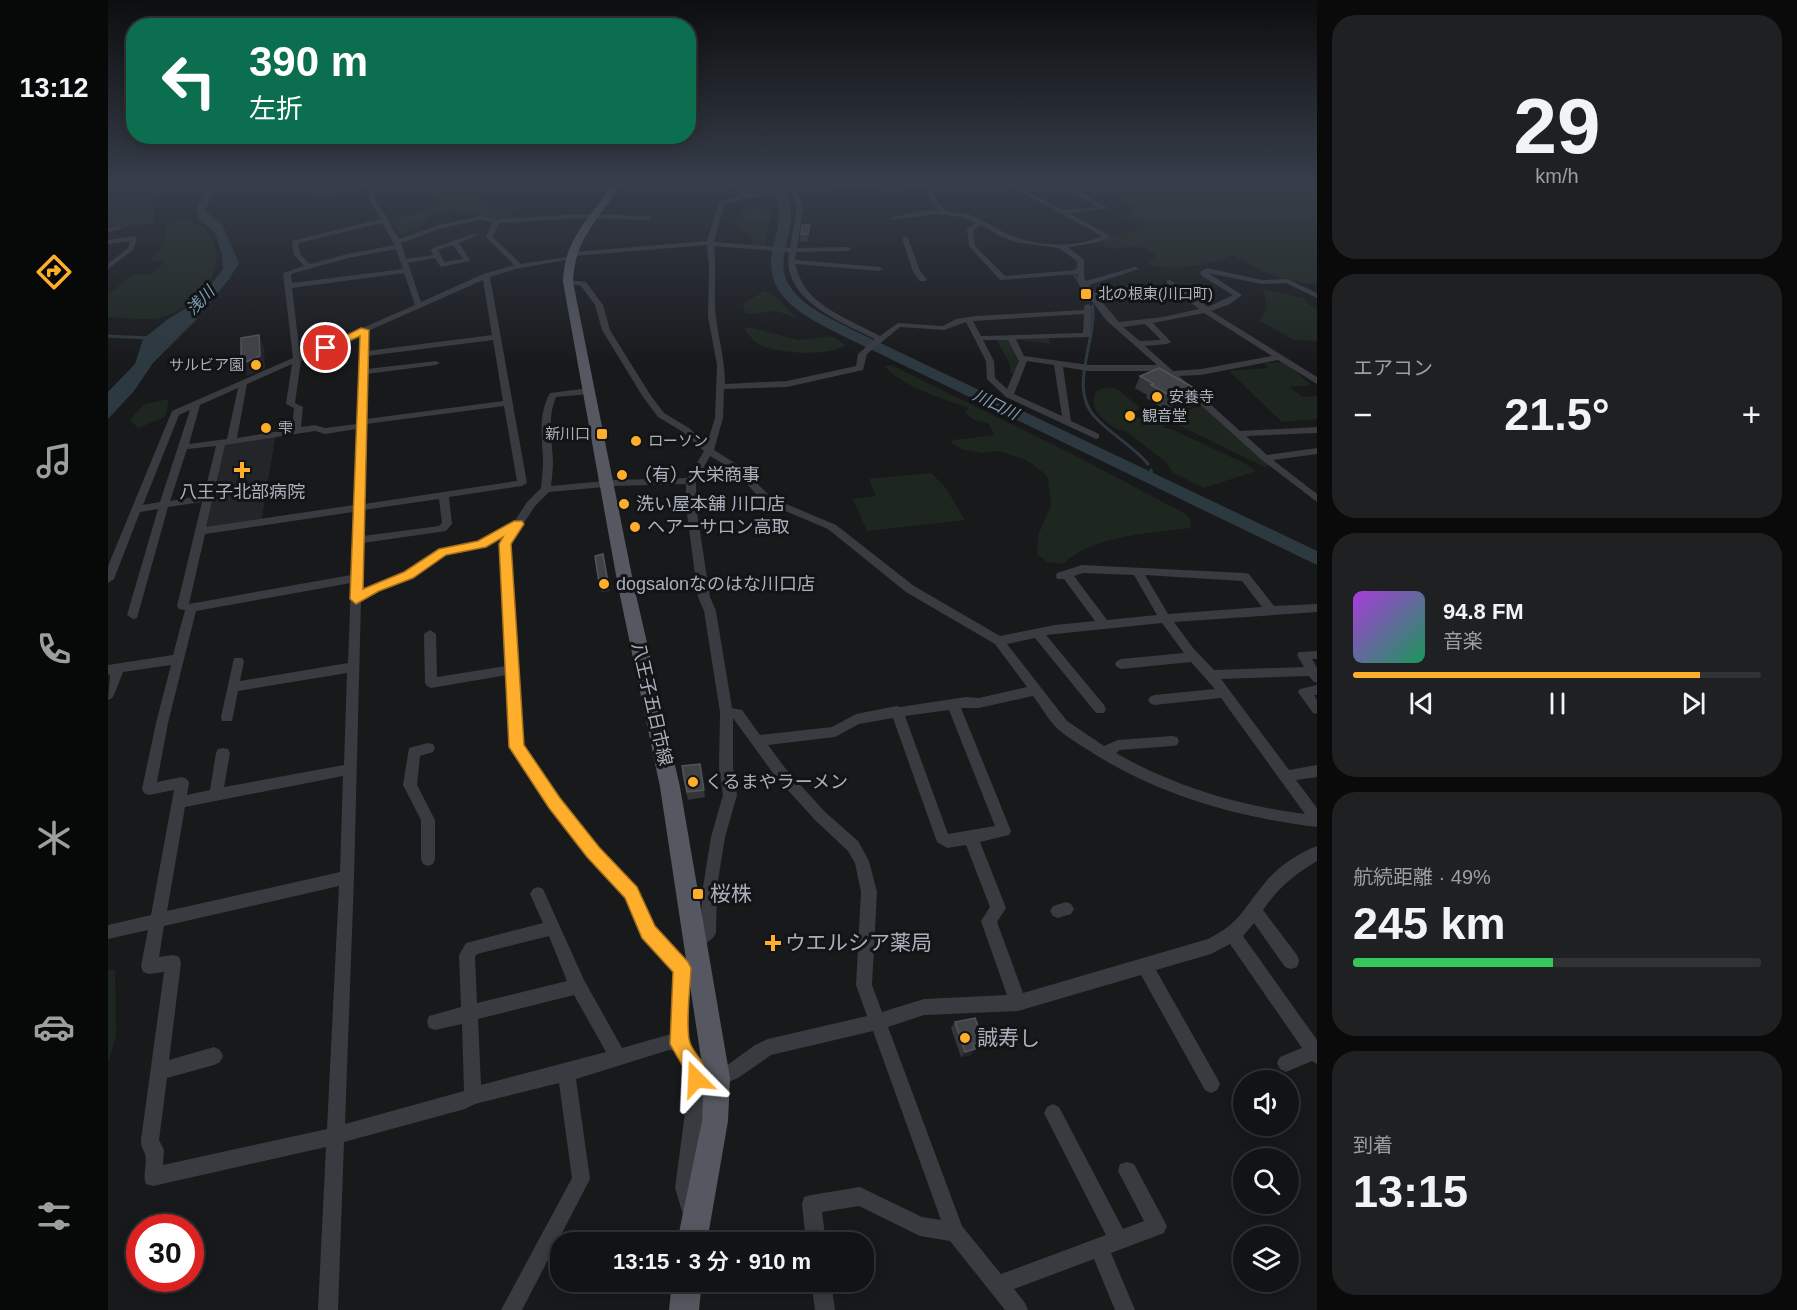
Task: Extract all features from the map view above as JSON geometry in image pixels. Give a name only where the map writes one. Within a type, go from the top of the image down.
[{"type":"main road","name":"八王子五日市線","points":[[579,242],[568,282],[630,608],[670,786],[696,943],[691,970],[717,1078],[715,1121],[694,1232]]},
{"type":"main road","points":[[684,1310],[686,1292]]},
{"type":"street","points":[[108,267],[131,249],[133,242]]},
{"type":"street","points":[[294,242],[297,255],[308,266]]},
{"type":"street","points":[[296,431],[299,407],[290,404],[297,360],[287,273],[403,242]]},
{"type":"street","points":[[455,242],[434,250],[442,265],[467,261],[455,242]]},
{"type":"street","points":[[494,242],[519,267]]},
{"type":"street","points":[[794,242],[791,262],[797,280],[813,301],[837,318],[880,340]]},
{"type":"street","points":[[906,242],[916,272],[923,279]]},
{"type":"street","points":[[971,242],[972,246],[1003,278],[1076,272]]},
{"type":"street","points":[[1027,242],[1060,245],[1096,242]]},
{"type":"street","points":[[696,943],[708,933],[710,887],[718,837],[730,795],[726,767],[726,712],[710,611],[704,597],[690,506],[692,481],[700,462],[709,451],[719,418],[721,361],[712,317],[713,265],[710,243]]},
{"type":"street","points":[[108,579],[175,413],[486,276],[519,267],[574,256],[710,243],[767,249],[848,249]]},
{"type":"street","points":[[398,244],[419,306]]},
{"type":"street","points":[[1060,245],[1081,260],[1076,272]]},
{"type":"street","points":[[404,262],[437,256]]},
{"type":"street","points":[[791,262],[879,269]]},
{"type":"street","points":[[1083,284],[1135,269]]},
{"type":"street","points":[[1117,325],[1147,322],[1205,309],[1222,304],[1238,295],[1205,274],[1207,270],[1263,282],[1287,281],[1317,296]]},
{"type":"street","points":[[288,286],[407,271]]},
{"type":"street","points":[[1076,272],[1109,318],[1265,458],[1314,495]]},
{"type":"street","points":[[200,532],[522,483],[486,276]]},
{"type":"street","points":[[568,282],[583,284],[599,304],[606,330],[647,397],[661,415],[686,430],[709,451],[735,467],[768,500],[832,527],[910,589],[999,641],[1062,725],[1143,775],[1210,799],[1286,819],[1317,820]]},
{"type":"street","points":[[1170,282],[1205,309],[1317,381]]},
{"type":"street","points":[[980,338],[1087,335],[1089,302],[1130,287]]},
{"type":"street","points":[[721,387],[787,384],[860,368],[861,357],[865,351],[898,324],[944,328],[968,319],[1090,315],[1109,318]]},
{"type":"street","points":[[968,319],[980,338],[978,341],[990,362],[991,379],[1010,395],[1096,436]]},
{"type":"street","points":[[1138,344],[1167,342],[1147,322]]},
{"type":"street","points":[[328,1310],[347,878],[364,330]]},
{"type":"street","points":[[364,354],[497,337]]},
{"type":"street","points":[[1010,395],[1023,358],[1011,337]]},
{"type":"street","points":[[425,346],[426,364]]},
{"type":"street","points":[[1023,358],[1085,367],[1201,372],[1280,357]]},
{"type":"street","points":[[363,372],[436,363]]},
{"type":"street","points":[[1058,363],[1067,422]]},
{"type":"street","points":[[232,439],[243,384]]},
{"type":"street","points":[[546,489],[548,462],[545,423],[547,409],[553,395],[589,391]]},
{"type":"street","points":[[183,447],[315,428],[325,431],[508,403]]},
{"type":"street","points":[[134,615],[164,505],[196,404]]},
{"type":"street","points":[[1238,434],[1317,430]]},
{"type":"street","points":[[220,443],[183,606],[191,608],[357,578]]},
{"type":"street","points":[[1265,458],[1317,451]]},
{"type":"street","points":[[680,1044],[691,970],[649,932],[631,892],[593,852],[554,803],[517,747],[505,544],[531,504],[546,489],[607,483],[692,481]]},
{"type":"street","points":[[358,540],[442,529],[447,524],[444,495]]},
{"type":"street","points":[[138,509],[207,498]]},
{"type":"street","points":[[356,599],[374,588],[408,575],[443,552],[481,544],[518,524]]},
{"type":"street","points":[[1104,625],[1065,576],[1082,570],[1245,577],[1271,610]]},
{"type":"street","points":[[1137,571],[1165,619],[1192,657],[1211,675],[1317,820]]},
{"type":"street","points":[[191,608],[149,789],[182,783],[149,966],[173,963],[150,1140],[150,1147],[155,1149],[153,1177],[335,1136],[473,1096],[566,1073],[669,1042],[680,1044],[691,1059],[696,1075],[694,1129],[684,1188],[694,1232]]},
{"type":"street","points":[[999,641],[1036,632],[1165,619],[1317,608]]},
{"type":"street","points":[[1036,632],[1100,709]]},
{"type":"street","points":[[430,634],[431,683],[511,670]]},
{"type":"street","points":[[1315,675],[1303,655],[1317,655]]},
{"type":"street","points":[[1121,664],[1192,657]]},
{"type":"street","points":[[108,695],[113,669],[178,659]]},
{"type":"street","points":[[227,717],[238,661]]},
{"type":"street","points":[[233,687],[354,667]]},
{"type":"street","points":[[1211,675],[1315,675]]},
{"type":"street","points":[[758,741],[835,732],[856,718],[953,704],[979,703],[1037,690]]},
{"type":"street","points":[[1317,690],[1304,692],[1317,709]]},
{"type":"street","points":[[1154,700],[1224,693]]},
{"type":"street","points":[[897,711],[942,838],[947,842],[1004,831],[953,704]]},
{"type":"street","points":[[726,712],[737,714],[780,772],[820,816],[853,846],[862,861],[869,892],[864,985],[955,1232],[1018,1310]]},
{"type":"street","points":[[1104,753],[1118,745],[1172,741]]},
{"type":"street","points":[[428,748],[414,752],[410,785],[428,820],[428,859]]},
{"type":"street","points":[[216,795],[223,753]]},
{"type":"street","points":[[179,802],[350,769]]},
{"type":"street","points":[[1286,776],[1317,771]]},
{"type":"street","points":[[971,838],[998,908],[989,921],[1018,1003]]},
{"type":"street","points":[[717,1078],[733,1074],[757,1052],[768,1047],[877,1022],[934,1005],[1018,1003],[1211,946],[1233,935],[1254,911],[1270,887],[1289,870],[1317,853]]},
{"type":"street","points":[[108,932],[347,878]]},
{"type":"street","points":[[538,894],[578,986],[617,1056]]},
{"type":"street","points":[[1254,911],[1291,961]]},
{"type":"street","points":[[473,1096],[467,955],[472,948],[553,928]]},
{"type":"street","points":[[1233,935],[1316,1053],[1286,1063]]},
{"type":"street","points":[[1145,966],[1211,1084]]},
{"type":"street","points":[[435,1022],[578,986]]},
{"type":"street","points":[[159,1072],[214,1056]]},
{"type":"street","points":[[511,1310],[581,1179],[566,1073]]},
{"type":"street","points":[[1053,1113],[1119,1241]]},
{"type":"street","points":[[998,1285],[1157,1226],[1127,1171]]},
{"type":"street","points":[[815,1232],[811,1204],[860,1196],[920,1226],[955,1232]]},
{"type":"street","points":[[1100,1249],[1125,1310]]},
{"type":"street","points":[[823,1292],[825,1310]]},
{"type":"shaded area","points":[[164,242],[213,242],[216,255],[215,267],[212,278],[205,288],[186,305],[163,317],[144,319],[108,317],[108,295],[133,274],[151,275],[165,262],[149,260]]},
{"type":"shaded area","points":[[753,242],[766,242],[765,247],[754,247]]},
{"type":"shaded area","points":[[1104,242],[1317,242],[1317,283],[1284,279],[1233,255],[1203,264],[1167,267],[1148,264],[1156,255],[1145,249],[1104,246]]},
{"type":"shaded area","points":[[1263,289],[1304,298],[1308,304],[1317,309],[1317,341],[1294,340],[1260,321],[1267,307]]},
{"type":"shaded area","points":[[765,291],[778,299],[796,318],[776,311],[745,313],[743,304]]},
{"type":"shaded area","points":[[748,327],[799,340],[831,336],[846,345],[838,349],[815,353],[775,350],[755,342],[744,329]]},
{"type":"shaded area","points":[[1049,336],[1050,344],[1012,339],[1023,358],[1018,374],[1010,373],[1010,364],[995,338]]},
{"type":"shaded area","points":[[1285,362],[1311,385],[1290,387],[1302,397],[1317,396],[1317,419],[1282,422],[1229,371],[1268,368],[1264,363]]},
{"type":"shaded area","points":[[891,365],[1074,455],[1184,513],[1190,519],[1191,528],[1106,541],[1075,554],[1063,564],[1047,562],[1037,554],[1039,533],[1051,505],[1048,478],[1026,460],[999,451],[982,453],[961,449],[951,443],[953,440],[994,435],[988,423],[974,420],[965,413],[969,408],[903,381],[884,366]]},
{"type":"shaded area","points":[[1109,387],[1117,389],[1138,406],[1139,409],[1135,411],[1126,409],[1130,413],[1125,415],[1136,418],[1155,415],[1145,407],[1157,407],[1166,415],[1168,422],[1162,427],[1244,463],[1256,471],[1204,488],[1172,472],[1167,463],[1126,431],[1112,426],[1098,414],[1094,403],[1096,391]]},
{"type":"shaded area","points":[[169,399],[165,417],[138,428],[130,420],[144,404]]},
{"type":"shaded area","points":[[1202,406],[1269,465],[1265,467],[1168,420],[1174,414]]},
{"type":"shaded area","name":"八王子北部病院","points":[[276,433],[261,523],[199,532],[221,443]]},
{"type":"shaded area","points":[[931,473],[945,487],[965,520],[867,531],[853,499],[876,496],[869,479]]},
{"type":"shaded area","points":[[108,970],[115,970],[116,1036],[108,1063]]},
{"type":"water","name":"浅川","points":[[218,242],[230,242],[239,263],[229,279],[196,320],[153,363],[134,391],[108,419],[108,392],[135,364],[143,339],[168,319],[199,300],[223,269]]},
{"type":"building","points":[[259,335],[260,356],[241,364],[241,338]]},
{"type":"building","points":[[1159,368],[1201,392],[1179,401],[1140,376]]},
{"type":"building","points":[[603,554],[608,582],[599,583],[595,556]]},
{"type":"building","name":"くるまやラーメン","points":[[700,764],[704,790],[687,792],[682,766]]},
{"type":"building","name":"誠寿し","points":[[975,1018],[984,1041],[973,1044],[975,1049],[965,1052],[955,1022]]},
{"type":"waterway","name":"川口川","points":[[781,242],[777,270],[781,283],[801,306],[830,324],[1317,559]]},
{"type":"waterway","points":[[1076,269],[1074,274],[1084,291]]},
{"type":"waterway","points":[[1093,305],[1093,323],[1083,380],[1088,407],[1102,424],[1148,464]]},
{"type":"waterway","points":[[108,336],[149,338]]},
{"type":"waterway","points":[[1151,470],[1153,479]]},
{"type":"waterway","name":"川口川","points":[[1153,477],[1154,481]]},
{"type":"place","name":"北の根東(川口町)","points":[[1086,294]]},
{"type":"place","name":"サルビア園","points":[[256,365]]},
{"type":"place","name":"安養寺","points":[[1157,397]]},
{"type":"place","name":"観音堂","points":[[1130,416]]},
{"type":"place","name":"雫","points":[[266,428]]},
{"type":"place","name":"新川口","points":[[602,434]]},
{"type":"place","name":"ローソン","points":[[636,441]]},
{"type":"place","name":"八王子北部病院","points":[[242,470]]},
{"type":"place","name":"（有）大栄商事","points":[[622,475]]},
{"type":"place","name":"洗い屋本舗 川口店","points":[[624,504]]},
{"type":"place","name":"ヘアーサロン高取","points":[[635,527]]},
{"type":"place","name":"dogsalonなのはな川口店","points":[[604,584]]},
{"type":"place","name":"くるまやラーメン","points":[[693,782]]},
{"type":"place","name":"桜株","points":[[698,894]]},
{"type":"place","name":"ウエルシア薬局","points":[[773,943]]},
{"type":"place","name":"誠寿し","points":[[965,1038]]},
{"type":"route","points":[[326,348],[364,330],[356,599],[374,588],[408,575],[443,552],[481,544],[518,524],[505,544],[517,747],[554,803],[593,852],[631,892],[649,932],[682,968],[680,1044],[695,1067],[696,1079]]}]
